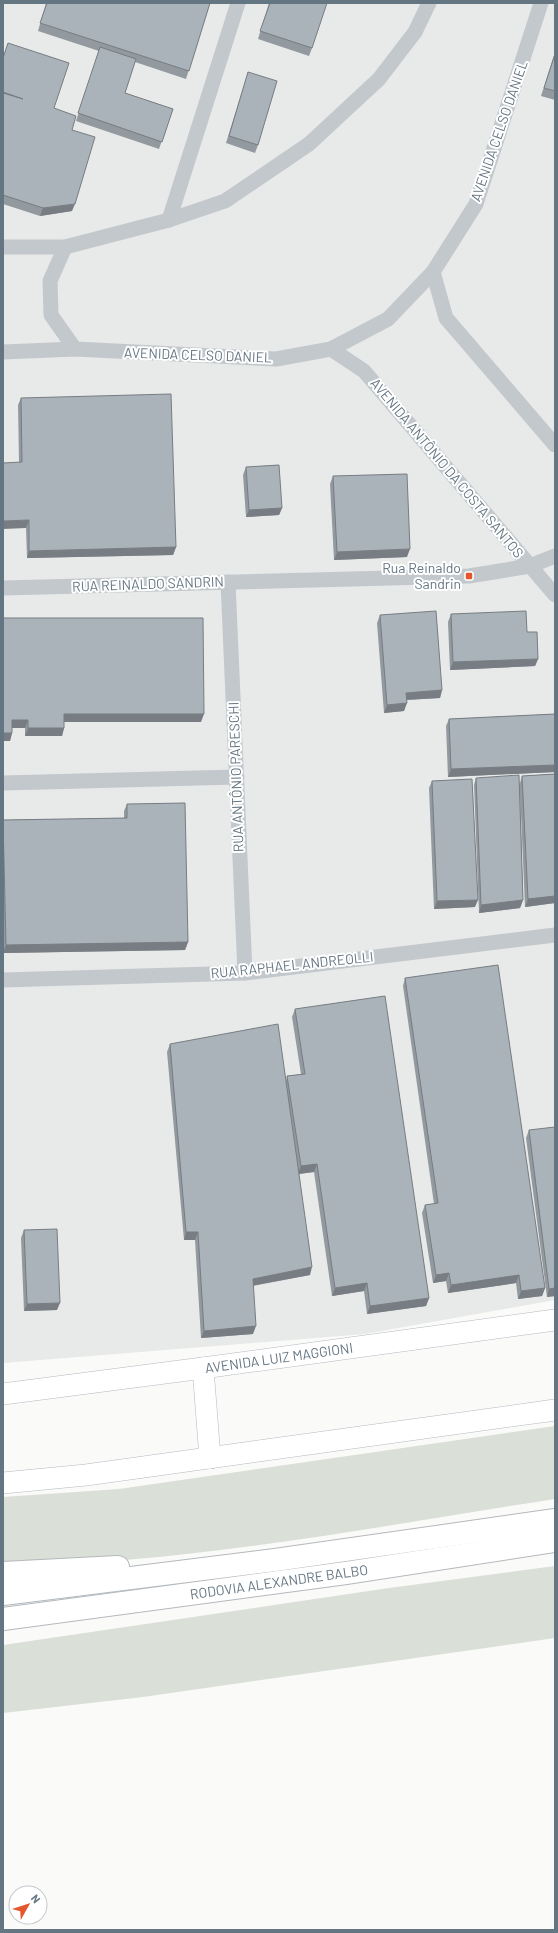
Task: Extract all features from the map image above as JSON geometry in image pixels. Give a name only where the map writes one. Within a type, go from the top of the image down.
[{"type":"highway","points":[[453,1534],[555,1514]]},
{"type":"highway","name":"RODOVIA ALEXANDRE BALBO","points":[[3,1594],[275,1560],[555,1520]]},
{"type":"highway","name":"RODOVIA ALEXANDRE BALBO","points":[[3,1619],[197,1593],[555,1541]]},
{"type":"highway","points":[[3,1573],[275,1560]]},
{"type":"highway","points":[[3,1629],[197,1593]]},
{"type":"street","points":[[169,220],[238,3]]},
{"type":"street","points":[[3,246],[65,247],[169,220],[225,201],[310,144],[379,79],[415,32],[429,3]]},
{"type":"street","name":"AVENIDA CELSO DANIEL","points":[[3,352],[75,350],[276,359],[331,349],[388,319],[433,272],[476,204],[541,3]]},
{"type":"street","points":[[65,247],[50,281],[51,315],[75,350]]},
{"type":"street","points":[[433,272],[446,318],[555,445]]},
{"type":"street","name":"AVENIDA ANTÔNIO DA COSTA SANTOS","points":[[331,349],[364,371],[555,595]]},
{"type":"street","name":"RUA REINALDO SANDRIN","points":[[3,588],[469,576],[530,566],[555,556]]},
{"type":"street","name":"RUA ANTÔNIO PARESCHI","points":[[228,582],[245,973]]},
{"type":"street","points":[[3,783],[237,777]]},
{"type":"street","name":"RUA RAPHAEL ANDREOLLI","points":[[3,980],[245,973],[555,935]]},
{"type":"street","name":"AVENIDA LUIZ MAGGIONI","points":[[3,1394],[555,1320]]},
{"type":"street","points":[[203,1368],[210,1458]]},
{"type":"street","points":[[3,1483],[86,1475],[555,1410]]},
{"type":"shaded area","points":[[3,3],[555,3],[555,1300],[365,1334],[3,1363]]},
{"type":"shaded area","points":[[555,1426],[555,1499],[349,1532],[211,1551],[142,1559],[73,1564],[3,1566],[3,1497],[119,1489]]},
{"type":"shaded area","points":[[555,1566],[555,1638],[143,1697],[3,1713],[3,1645],[389,1588]]},
{"type":"building","points":[[47,3],[210,3],[189,71],[40,23]]},
{"type":"building","points":[[270,3],[327,3],[312,48],[260,31]]},
{"type":"building","points":[[8,43],[69,63],[54,108],[76,116],[72,130],[95,137],[75,204],[43,208],[3,195],[3,93],[23,99],[3,92],[3,58]]},
{"type":"building","points":[[100,47],[136,59],[125,93],[173,109],[162,142],[78,113]]},
{"type":"building","points":[[555,54],[555,91],[544,88]]},
{"type":"building","points":[[248,72],[277,81],[258,145],[229,136]]},
{"type":"building","points":[[171,394],[176,547],[29,551],[29,520],[3,521],[3,463],[22,462],[21,398]]},
{"type":"building","points":[[279,465],[282,508],[249,510],[246,467]]},
{"type":"building","points":[[407,474],[410,549],[337,552],[333,476]]},
{"type":"building","points":[[436,611],[442,690],[406,693],[407,703],[387,705],[380,615]]},
{"type":"building","points":[[526,611],[527,632],[537,632],[538,659],[453,662],[451,614]]},
{"type":"building","points":[[3,618],[203,618],[204,714],[64,714],[64,728],[28,728],[28,720],[12,720],[12,733],[3,733]]},
{"type":"building","points":[[555,714],[555,765],[451,769],[449,719]]},
{"type":"building","points":[[555,774],[555,896],[528,899],[522,776]]},
{"type":"building","points":[[519,775],[523,900],[481,905],[476,778]]},
{"type":"building","points":[[472,779],[478,900],[437,901],[432,781]]},
{"type":"building","points":[[185,803],[188,942],[6,945],[3,820],[127,818],[127,804]]},
{"type":"building","points":[[498,965],[545,1288],[521,1291],[519,1275],[451,1285],[449,1273],[436,1275],[425,1205],[438,1203],[405,978]]},
{"type":"building","points":[[385,996],[429,1298],[370,1306],[367,1283],[335,1288],[317,1164],[301,1166],[287,1076],[305,1074],[295,1009]]},
{"type":"building","points":[[278,1024],[312,1267],[253,1279],[256,1326],[204,1331],[198,1232],[186,1232],[170,1044]]},
{"type":"building","points":[[555,1127],[555,1288],[549,1289],[529,1130]]},
{"type":"building","points":[[57,1229],[60,1303],[27,1304],[24,1230]]},
{"type":"place","name":"Rua Reinaldo Sandrin","points":[[469,576]]}]
